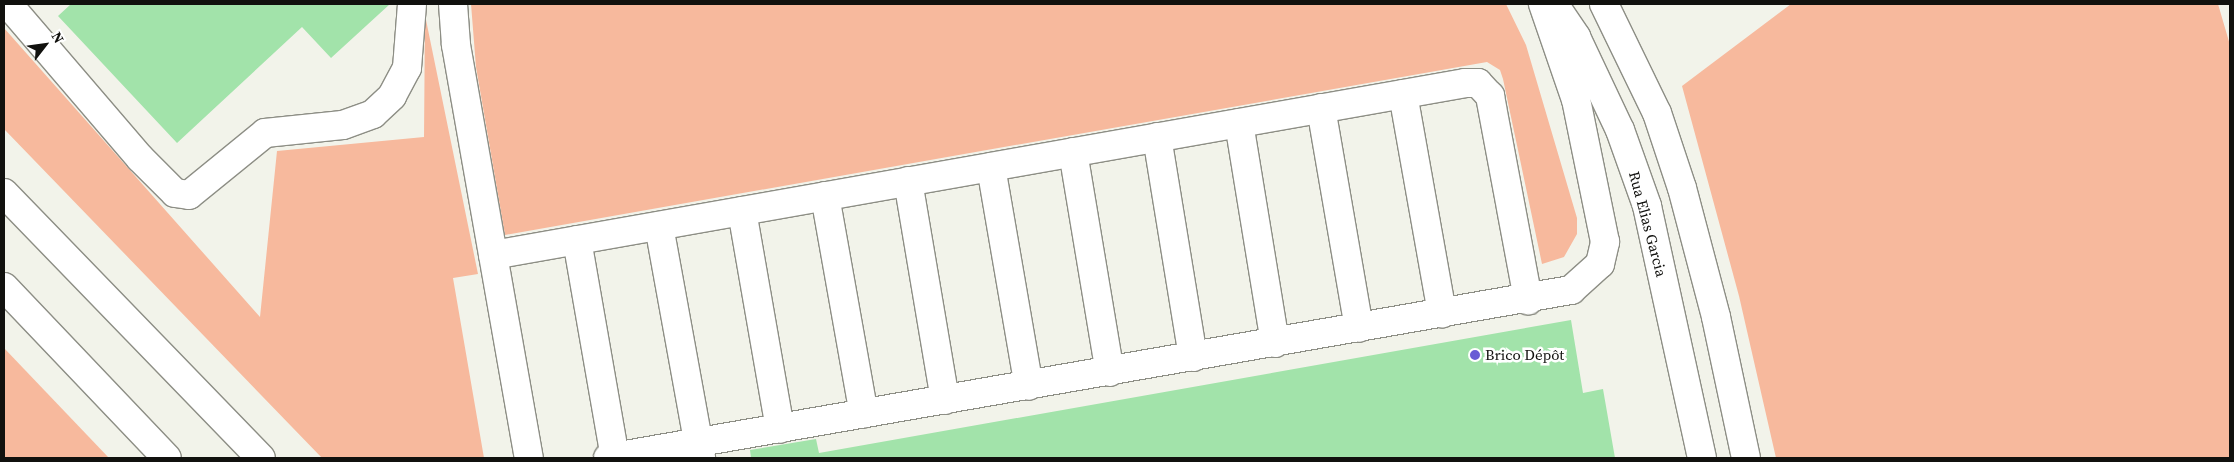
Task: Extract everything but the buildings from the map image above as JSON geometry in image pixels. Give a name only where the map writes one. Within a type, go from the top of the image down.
[{"type":"main road","points":[[8,4],[140,158],[175,193],[189,195],[265,133],[343,125],[373,114],[392,96],[407,68],[412,4]]},
{"type":"main road","points":[[453,4],[456,45],[529,458]]},
{"type":"main road","points":[[577,240],[613,458],[700,450],[780,429],[1528,300],[1571,290],[1589,277],[1600,264],[1605,242],[1576,100],[1543,4]]},
{"type":"main road","name":"Rua Elias Garcia","points":[[1554,4],[1576,37],[1620,130],[1647,206],[1702,458]]},
{"type":"main road","points":[[1604,4],[1657,113],[1682,188],[1716,318],[1746,458]]},
{"type":"main road","points":[[493,255],[1320,108],[1466,83],[1478,83],[1490,96],[1528,300]]},
{"type":"main road","points":[[1403,94],[1442,314]]},
{"type":"main road","points":[[1320,108],[1359,328]]},
{"type":"main road","points":[[1239,123],[1275,343]]},
{"type":"main road","points":[[1157,137],[1193,357]]},
{"type":"main road","points":[[1073,152],[1110,372]]},
{"type":"main road","points":[[991,167],[1029,386]]},
{"type":"main road","points":[[908,181],[945,400]]},
{"type":"main road","points":[[4,193],[261,458]]},
{"type":"main road","points":[[825,196],[864,414]]},
{"type":"main road","points":[[742,211],[780,429]]},
{"type":"main road","points":[[659,226],[700,450]]},
{"type":"main road","points":[[4,287],[167,458]]},
{"type":"shaded area","points":[[471,4],[1506,4],[1526,45],[1577,218],[1577,234],[1564,257],[1542,264],[1503,79],[1500,70],[1487,62],[505,235],[476,67]]},
{"type":"shaded area","points":[[1791,4],[2218,4],[2230,45],[2230,458],[1776,458],[1739,296],[1682,86]]},
{"type":"shaded area","points":[[425,15],[478,274],[453,278],[484,458],[322,458],[4,129],[4,28],[260,317],[277,151],[424,137]]},
{"type":"shaded area","points":[[4,348],[109,458],[4,458]]},
{"type":"place","name":"Brico Dépôt","points":[[1475,355]]}]
